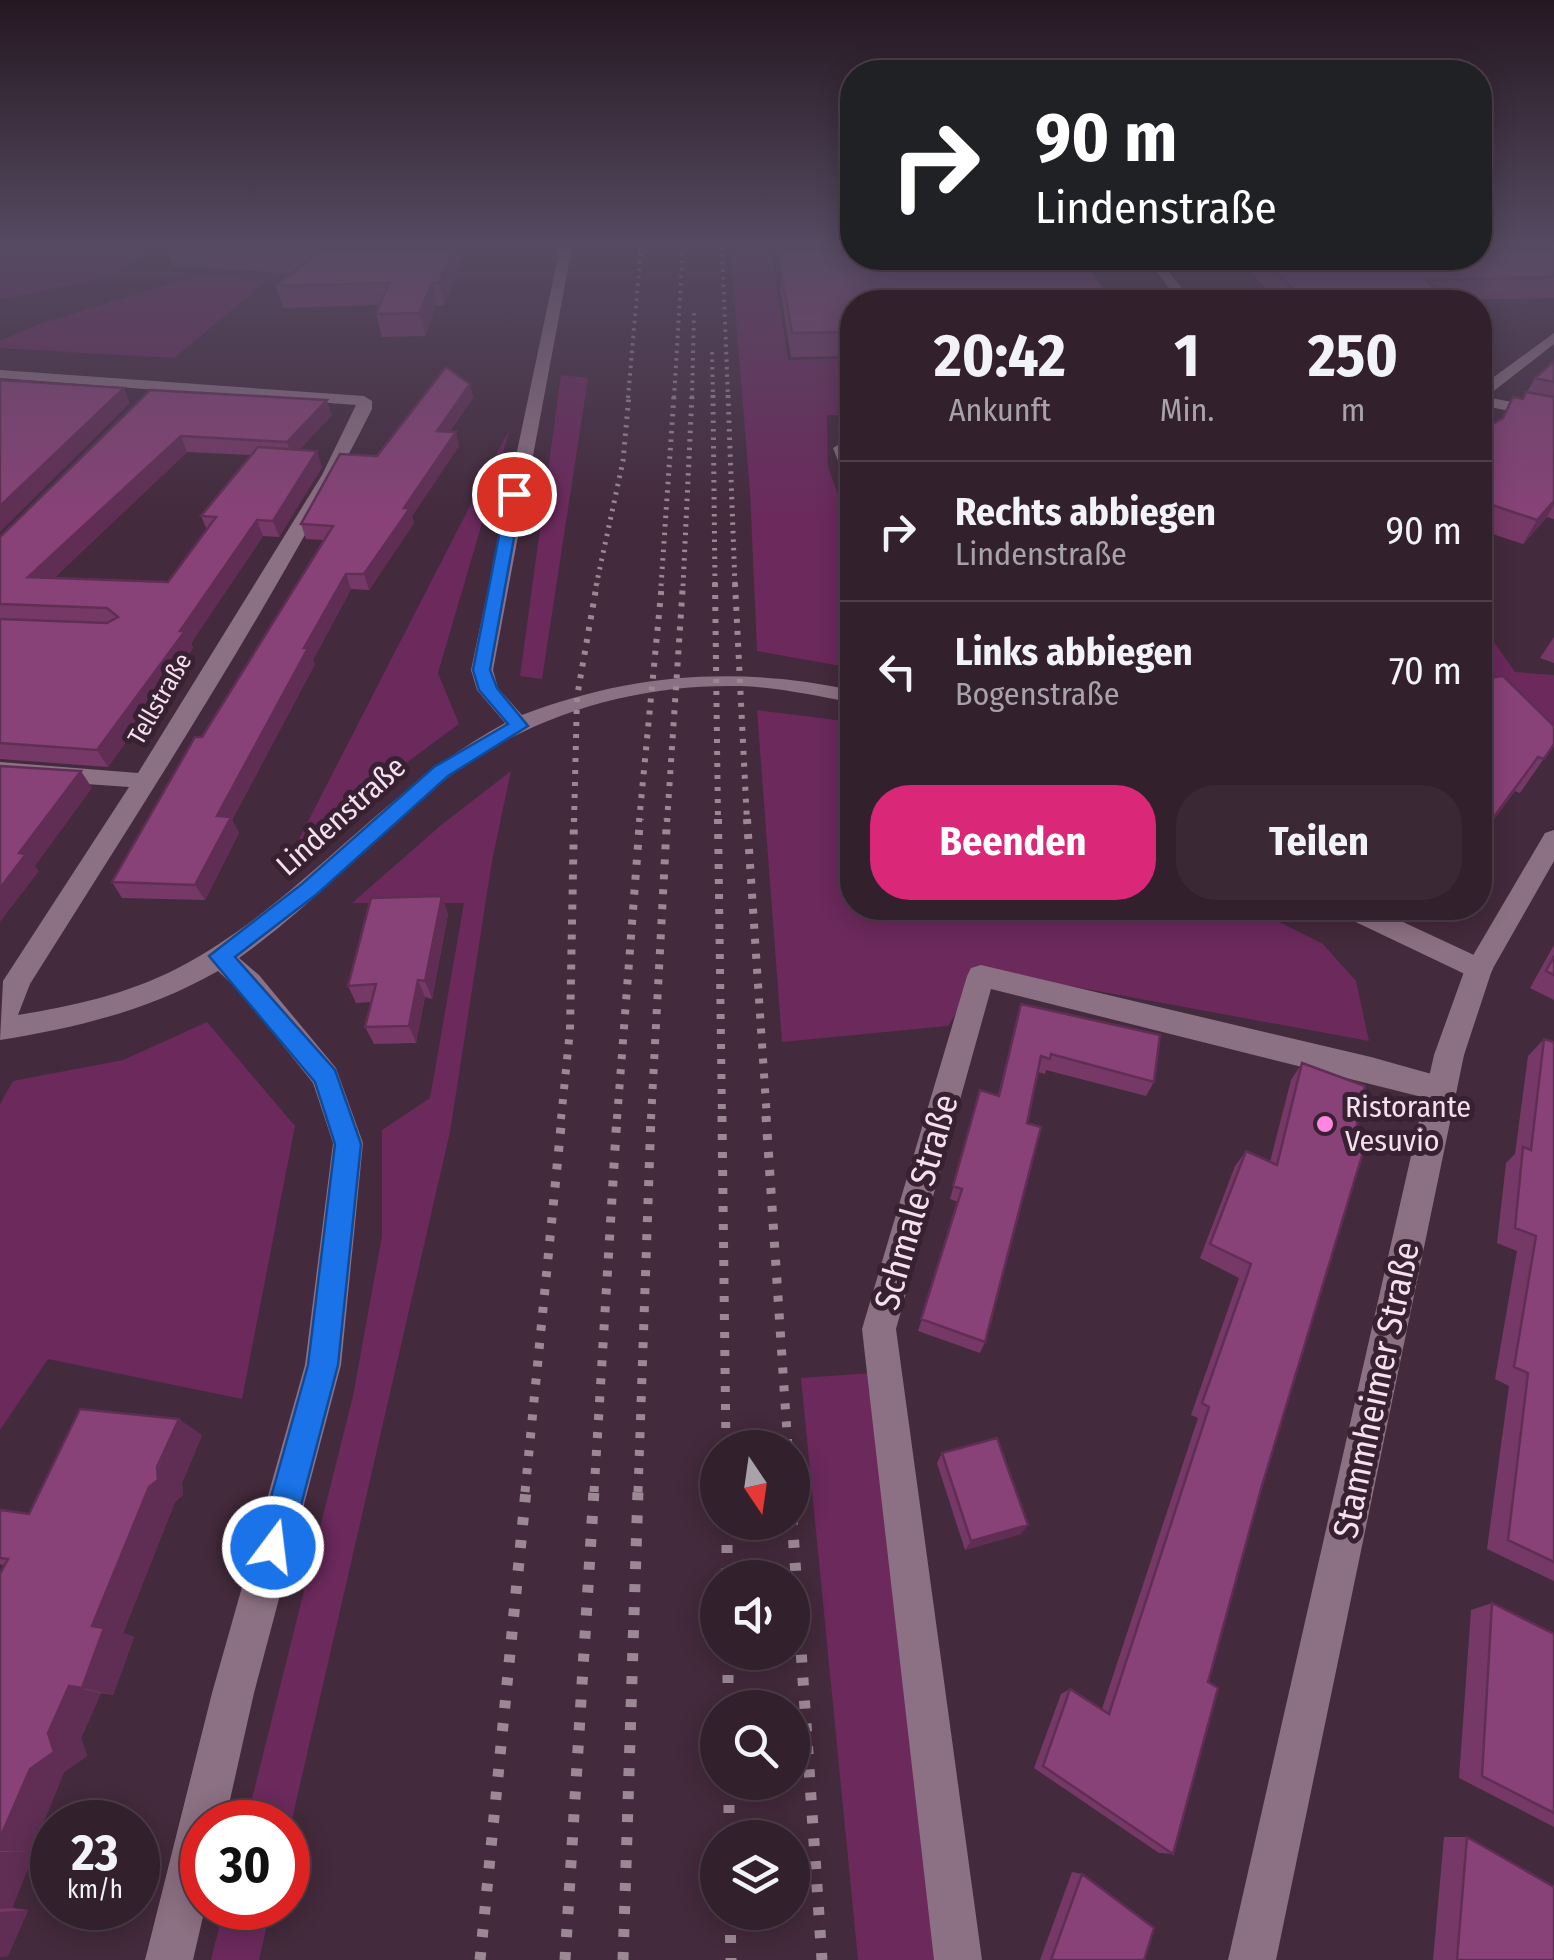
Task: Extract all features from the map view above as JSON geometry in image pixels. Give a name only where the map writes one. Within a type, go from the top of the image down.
[{"type":"street","points":[[524,723],[488,690],[482,670],[548,338]]},
{"type":"street","points":[[1492,394],[1552,338]]},
{"type":"street","points":[[0,374],[162,385]]},
{"type":"street","points":[[149,399],[162,385]]},
{"type":"street","name":"Tellstraße","points":[[0,1026],[16,981],[145,781],[330,474],[364,409],[364,401],[162,385]]},
{"type":"street","points":[[1492,400],[1554,415]]},
{"type":"street","name":"Lindenstraße","points":[[0,1026],[111,1006],[152,993],[220,956],[310,889],[458,758],[524,723],[591,698],[663,684],[772,681],[840,694]]},
{"type":"street","points":[[0,770],[145,781]]},
{"type":"street","name":"Stammheimer Straße","points":[[1252,1960],[1456,1033],[1480,969],[1554,839]]},
{"type":"street","points":[[1376,920],[1480,969]]},
{"type":"street","points":[[170,1960],[233,1693],[323,1365],[348,1144],[326,1078],[220,956]]},
{"type":"street","name":"Schmale Straße","points":[[958,1960],[879,1329],[981,976],[1371,1068],[1442,1089]]},
{"type":"shaded area","points":[[197,338],[174,358],[0,348],[0,341]]},
{"type":"shaded area","points":[[737,338],[785,338],[788,360],[840,358],[840,415],[827,415],[828,467],[840,499],[840,666],[757,651]]},
{"type":"shaded area","points":[[561,375],[588,378],[542,679],[520,676]]},
{"type":"shaded area","points":[[510,428],[438,673],[459,724],[372,788],[285,866]]},
{"type":"shaded area","points":[[1492,639],[1515,672],[1554,675],[1554,747],[1492,677]]},
{"type":"shaded area","points":[[757,710],[840,720],[840,920],[1275,920],[1323,944],[1356,981],[1369,1041],[983,970],[948,1026],[782,1042]]},
{"type":"shaded area","points":[[511,771],[492,861],[450,1132],[297,1800],[252,1800],[353,1396],[382,1236],[382,1130],[430,1098],[464,903],[352,903],[440,826]]},
{"type":"shaded area","points":[[207,1022],[295,1126],[242,1399],[48,1359],[0,1430],[0,1104],[13,1081],[123,1060]]},
{"type":"shaded area","points":[[870,1373],[939,1960],[858,1960],[810,1470],[810,1430],[806,1430],[801,1378]]},
{"type":"shaded area","points":[[218,1930],[266,1930],[259,1960],[211,1960]]},
{"type":"building","points":[[1554,361],[1554,382],[1535,378]]},
{"type":"building","points":[[446,367],[470,384],[437,431],[456,432],[364,574],[346,574],[217,816],[231,817],[195,885],[112,882],[195,737],[202,737],[333,526],[301,524],[340,454],[377,456]]},
{"type":"building","points":[[0,380],[124,388],[0,506]]},
{"type":"building","points":[[150,390],[327,400],[287,442],[181,436],[28,577],[168,582],[216,517],[201,516],[258,447],[317,451],[273,521],[257,520],[180,631],[185,631],[97,750],[0,743],[0,619],[107,623],[118,617],[107,608],[0,604],[0,537]]},
{"type":"building","points":[[1526,392],[1554,397],[1554,501],[1537,520],[1492,505],[1492,424],[1503,418],[1513,397],[1523,399]]},
{"type":"building","points":[[1503,676],[1554,726],[1554,744],[1544,759],[1538,757],[1492,819],[1492,677]]},
{"type":"building","points":[[0,766],[81,771],[19,853],[26,854],[0,888]]},
{"type":"building","points":[[442,896],[425,981],[418,980],[409,1026],[365,1027],[376,984],[348,986],[371,898]]},
{"type":"building","points":[[1554,956],[1554,975],[1546,971]]},
{"type":"building","points":[[1021,1004],[1160,1035],[1154,1082],[1051,1054],[1050,1059],[1041,1056],[1027,1123],[1041,1127],[985,1342],[921,1319],[962,1189],[953,1186],[980,1090],[999,1096]]},
{"type":"building","points":[[1544,1039],[1554,1042],[1554,1562],[1508,1540],[1528,1373],[1514,1367],[1536,1236],[1515,1228],[1523,1147],[1531,1150]]},
{"type":"building","points":[[1302,1063],[1365,1086],[1353,1144],[1364,1149],[1261,1489],[1208,1682],[1218,1688],[1173,1854],[1043,1766],[1070,1689],[1109,1714],[1209,1407],[1202,1403],[1251,1264],[1210,1244],[1246,1151],[1277,1165]]},
{"type":"building","points":[[80,1409],[179,1419],[157,1467],[158,1480],[149,1487],[92,1626],[104,1628],[82,1688],[69,1686],[48,1733],[54,1752],[30,1769],[0,1838],[0,1574],[8,1559],[0,1558],[0,1513],[1,1510],[29,1514]]},
{"type":"building","points":[[997,1438],[1028,1525],[971,1541],[942,1453]]},
{"type":"building","points":[[1492,1603],[1554,1634],[1554,1813],[1482,1776]]},
{"type":"building","points":[[1467,1837],[1554,1887],[1554,1960],[1457,1960]]},
{"type":"building","points":[[1082,1874],[1154,1928],[1144,1960],[1051,1960]]},
{"type":"railway","points":[[628,398],[633,338]]},
{"type":"railway","points":[[674,398],[678,338]]},
{"type":"railway","points":[[692,398],[693,338]]},
{"type":"railway","points":[[726,338],[728,398]]},
{"type":"railway","points":[[712,352],[713,398]]},
{"type":"railway","points":[[596,586],[623,461],[629,395]]},
{"type":"railway","points":[[661,586],[674,395]]},
{"type":"railway","points":[[683,586],[692,395]]},
{"type":"railway","points":[[713,395],[715,586]]},
{"type":"railway","points":[[728,395],[735,586]]},
{"type":"railway","points":[[574,822],[577,697],[597,583]]},
{"type":"railway","points":[[639,822],[662,583]]},
{"type":"railway","points":[[667,822],[683,583]]},
{"type":"railway","points":[[715,583],[718,822]]},
{"type":"railway","points":[[735,583],[747,822]]},
{"type":"railway","points":[[561,1119],[570,1030],[574,819]]},
{"type":"railway","points":[[617,1119],[640,819]]},
{"type":"railway","points":[[651,1119],[667,819]]},
{"type":"railway","points":[[718,819],[722,1119]]},
{"type":"railway","points":[[747,819],[767,1119]]},
{"type":"railway","points":[[525,1492],[562,1116]]},
{"type":"railway","points":[[594,1492],[617,1116]]},
{"type":"railway","points":[[638,1492],[651,1116]]},
{"type":"railway","points":[[722,1116],[726,1430]]},
{"type":"railway","points":[[766,1116],[787,1430]]},
{"type":"railway","points":[[480,1960],[526,1490]]},
{"type":"railway","points":[[565,1960],[594,1490]]},
{"type":"railway","points":[[623,1960],[638,1490]]},
{"type":"railway","points":[[727,1540],[727,1560]]},
{"type":"railway","points":[[794,1540],[822,1960]]},
{"type":"railway","points":[[728,1670],[728,1690]]},
{"type":"railway","points":[[729,1800],[729,1820]]},
{"type":"railway","points":[[730,1930],[731,1960]]},
{"type":"place","name":"Ristorante Vesuvio","points":[[1325,1124]]},
{"type":"route","points":[[273,1547],[323,1365],[348,1144],[326,1078],[294,1036],[220,956],[310,889],[424,784],[458,758],[519,726],[488,690],[482,670],[514,494]]}]
